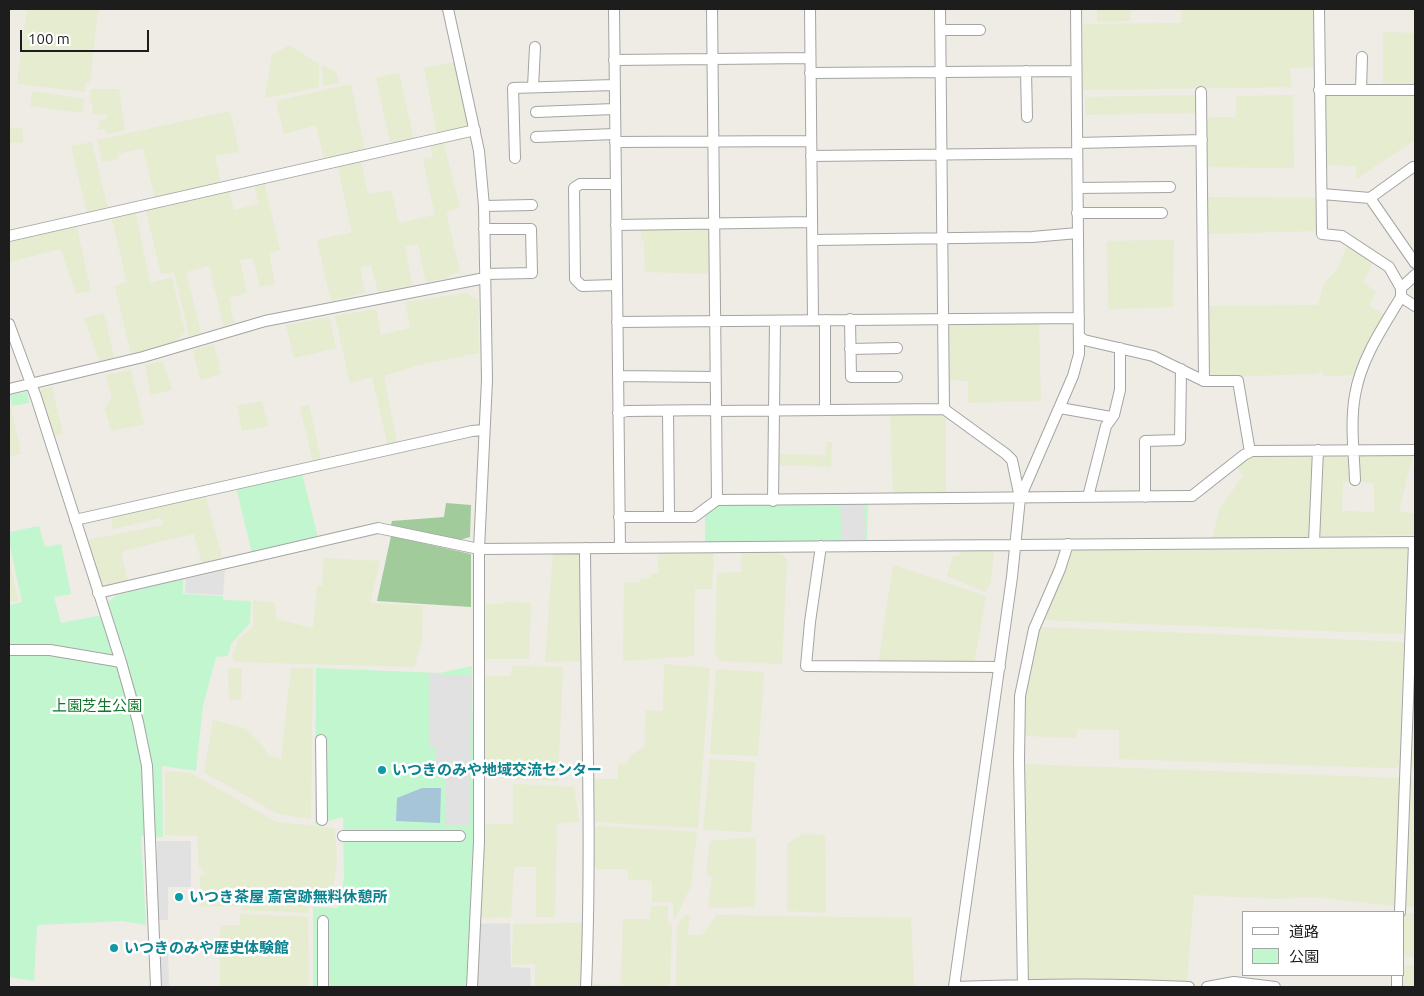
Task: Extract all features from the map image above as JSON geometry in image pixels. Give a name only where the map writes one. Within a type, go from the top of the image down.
[{"type":"street","points":[[448,9],[481,162],[484,206],[487,364],[479,549],[479,842],[472,987]]},
{"type":"street","points":[[614,9],[620,548]]},
{"type":"street","points":[[712,9],[714,377],[717,500]]},
{"type":"street","points":[[810,9],[813,320]]},
{"type":"street","points":[[940,9],[944,409]]},
{"type":"street","points":[[1020,498],[1078,362],[1076,9]]},
{"type":"street","points":[[1319,9],[1322,234],[1342,236],[1389,267],[1401,293],[1415,306]]},
{"type":"street","points":[[940,30],[980,30]]},
{"type":"street","points":[[533,87],[535,47]]},
{"type":"street","points":[[1361,90],[1362,57]]},
{"type":"street","points":[[614,60],[810,58]]},
{"type":"street","points":[[1026,71],[1027,117]]},
{"type":"street","points":[[810,73],[1076,71]]},
{"type":"street","points":[[515,158],[513,88],[614,85]]},
{"type":"street","points":[[1319,90],[1415,90]]},
{"type":"street","points":[[1200,92],[1204,381]]},
{"type":"street","points":[[536,112],[614,109]]},
{"type":"street","points":[[9,236],[474,130]]},
{"type":"street","points":[[536,137],[714,142],[811,142]]},
{"type":"street","points":[[811,156],[941,154],[1202,140]]},
{"type":"street","points":[[1322,194],[1370,198],[1413,167]]},
{"type":"street","points":[[616,184],[580,184],[574,188],[575,279],[582,286],[616,285]]},
{"type":"street","points":[[1078,188],[1170,187]]},
{"type":"street","points":[[1370,198],[1415,263]]},
{"type":"street","points":[[484,206],[532,205]]},
{"type":"street","points":[[1078,213],[1162,212]]},
{"type":"street","points":[[616,225],[812,222]]},
{"type":"street","points":[[9,389],[143,358],[264,321],[485,276],[532,273],[531,228],[484,229]]},
{"type":"street","points":[[813,240],[1032,236],[1078,233]]},
{"type":"street","points":[[1355,480],[1352,424],[1355,394],[1372,347],[1401,293],[1415,275]]},
{"type":"street","points":[[617,322],[1079,318]]},
{"type":"street","points":[[825,320],[825,410]]},
{"type":"street","points":[[850,320],[851,378],[897,377]]},
{"type":"street","points":[[773,501],[775,321]]},
{"type":"street","points":[[9,324],[75,520],[121,662],[138,722],[147,766],[156,987]]},
{"type":"street","points":[[1079,336],[1084,340],[1153,356],[1204,381],[1238,380],[1250,452]]},
{"type":"street","points":[[9,346],[21,359]]},
{"type":"street","points":[[850,349],[897,348]]},
{"type":"street","points":[[1088,497],[1106,426],[1114,414],[1120,390],[1120,348]]},
{"type":"street","points":[[1145,497],[1145,441],[1180,440],[1181,369]]},
{"type":"street","points":[[618,376],[714,377]]},
{"type":"street","points":[[1060,408],[1111,417]]},
{"type":"street","points":[[618,413],[944,409],[1012,460],[1020,498],[1016,545],[954,987],[1136,984],[1189,987]]},
{"type":"street","points":[[668,411],[669,516]]},
{"type":"street","points":[[75,520],[484,430]]},
{"type":"street","points":[[1314,542],[1318,450]]},
{"type":"street","points":[[619,517],[694,517],[717,500],[1192,496],[1250,452],[1415,450]]},
{"type":"street","points":[[98,593],[378,528],[479,549],[1414,542],[1400,911]]},
{"type":"street","points":[[1023,986],[1019,760],[1020,696],[1034,629],[1060,569],[1068,544]]},
{"type":"street","points":[[822,546],[810,622],[806,666],[1000,667]]},
{"type":"street","points":[[585,548],[586,726],[590,824],[586,987]]},
{"type":"street","points":[[9,650],[50,650],[121,662]]},
{"type":"street","points":[[321,740],[322,820]]},
{"type":"street","points":[[343,836],[460,836]]},
{"type":"street","points":[[323,921],[323,987]]},
{"type":"street","points":[[1207,987],[1234,982],[1275,987]]},
{"type":"green space","points":[[27,9],[98,9],[90,82],[85,83],[85,92],[17,84]]},
{"type":"green space","points":[[1097,9],[1130,9],[1130,21],[1097,22]]},
{"type":"green space","points":[[1182,9],[1316,9],[1316,67],[1290,68],[1291,87],[1083,90],[1083,24],[1181,23]]},
{"type":"green space","points":[[1383,32],[1415,33],[1415,87],[1383,87]]},
{"type":"green space","points":[[289,45],[319,64],[319,87],[265,98],[272,55]]},
{"type":"green space","points":[[455,62],[468,125],[466,128],[437,135],[424,68]]},
{"type":"green space","points":[[322,65],[336,72],[339,83],[323,86]]},
{"type":"green space","points":[[399,73],[414,140],[393,145],[393,141],[390,142],[376,78]]},
{"type":"green space","points":[[351,84],[365,151],[324,159],[316,125],[284,134],[276,101]]},
{"type":"green space","points":[[91,89],[119,89],[125,130],[106,134],[105,129],[98,130],[99,121],[107,118],[107,115],[92,114],[93,104],[89,102]]},
{"type":"green space","points":[[33,91],[84,99],[82,113],[30,106]]},
{"type":"green space","points":[[1324,94],[1415,95],[1415,140],[1356,179],[1356,166],[1324,165]]},
{"type":"green space","points":[[1196,95],[1197,113],[1085,115],[1085,97]]},
{"type":"green space","points":[[1293,95],[1294,168],[1206,167],[1206,120],[1211,117],[1236,117],[1236,96]]},
{"type":"green space","points":[[230,111],[239,152],[215,156],[221,184],[155,199],[143,148],[118,154],[119,159],[102,162],[97,140]]},
{"type":"green space","points":[[9,127],[23,129],[23,143],[9,142]]},
{"type":"green space","points":[[443,141],[460,208],[446,212],[460,272],[449,275],[449,278],[426,282],[418,244],[405,246],[412,285],[378,292],[371,265],[360,267],[365,293],[331,301],[317,240],[352,232],[337,164],[361,160],[368,194],[391,190],[399,223],[435,215],[423,159],[433,157],[430,143]]},
{"type":"green space","points":[[92,142],[108,209],[87,213],[71,146]]},
{"type":"green space","points":[[264,182],[280,250],[269,253],[275,284],[260,287],[253,258],[240,260],[247,293],[229,298],[234,323],[224,326],[209,266],[186,272],[201,333],[189,336],[174,272],[161,274],[145,207],[229,188],[234,210],[258,204],[254,184]]},
{"type":"green space","points":[[1206,197],[1318,198],[1318,231],[1205,234]]},
{"type":"green space","points":[[135,210],[150,283],[172,277],[185,332],[175,342],[131,355],[115,286],[127,282],[111,215]]},
{"type":"green space","points":[[76,223],[91,291],[76,294],[61,249],[9,262],[9,238]]},
{"type":"green space","points":[[641,228],[712,228],[712,274],[645,272],[644,241],[641,241]]},
{"type":"green space","points":[[1174,240],[1173,307],[1108,309],[1107,241]]},
{"type":"green space","points":[[1347,244],[1374,261],[1363,282],[1376,292],[1369,306],[1386,315],[1357,375],[1323,376],[1323,372],[1319,372],[1318,374],[1211,377],[1207,374],[1207,306],[1318,305],[1323,285],[1339,267]]},
{"type":"green space","points":[[467,293],[478,300],[479,353],[418,365],[384,376],[397,443],[388,446],[372,377],[350,383],[335,316],[376,309],[381,335],[410,328],[405,302]]},
{"type":"green space","points":[[104,313],[114,358],[99,361],[84,318]]},
{"type":"green space","points":[[329,317],[336,348],[294,358],[286,325]]},
{"type":"green space","points":[[1039,323],[1041,401],[968,403],[968,381],[949,380],[948,327],[952,324]]},
{"type":"green space","points":[[214,344],[221,374],[200,380],[193,350]]},
{"type":"green space","points":[[163,361],[172,390],[151,395],[145,365]]},
{"type":"green space","points":[[131,370],[144,424],[111,431],[105,408],[112,398],[105,375]]},
{"type":"green space","points":[[52,387],[63,434],[51,437],[39,393],[42,389]]},
{"type":"green space","points":[[27,392],[29,403],[12,406],[10,395]]},
{"type":"green space","points":[[9,398],[21,454],[9,457]]},
{"type":"green space","points":[[262,401],[268,426],[242,431],[237,406]]},
{"type":"green space","points":[[309,405],[321,460],[313,463],[300,407]]},
{"type":"green space","points":[[890,413],[941,413],[946,418],[946,494],[893,496]]},
{"type":"green space","points":[[826,442],[832,442],[831,467],[779,465],[778,454],[825,455]]},
{"type":"green space","points":[[1313,454],[1310,537],[1212,539],[1220,508],[1243,476],[1237,466],[1251,456]]},
{"type":"green space","points":[[1324,454],[1350,454],[1349,481],[1343,482],[1342,511],[1374,512],[1374,483],[1359,482],[1360,455],[1413,454],[1399,511],[1415,514],[1415,535],[1317,536],[1320,457]]},
{"type":"green space","points":[[302,473],[318,537],[252,553],[236,487]]},
{"type":"green space","points":[[205,494],[222,557],[202,564],[194,534],[162,541],[121,552],[128,581],[100,587],[87,540],[163,525],[161,518],[113,529],[111,514]]},
{"type":"green space","points":[[446,503],[471,505],[470,537],[460,540],[391,525],[392,521],[444,517]]},
{"type":"green space","points":[[868,504],[867,542],[705,542],[705,515],[717,505]]},
{"type":"green space","name":"上園芝生公園","points":[[39,526],[45,547],[61,544],[71,594],[54,597],[61,623],[108,614],[108,602],[117,595],[183,579],[183,594],[223,596],[223,600],[251,601],[250,623],[231,644],[228,656],[216,657],[203,706],[196,771],[162,766],[163,837],[141,836],[146,925],[122,921],[37,925],[34,981],[9,977],[9,605],[22,602],[9,542],[9,532]]},
{"type":"green space","points":[[391,536],[471,554],[471,607],[377,601]]},
{"type":"green space","points":[[1407,547],[1404,634],[1042,620],[1072,550]]},
{"type":"green space","points":[[961,549],[994,550],[991,582],[985,592],[947,576],[953,556],[959,556]]},
{"type":"green space","points":[[742,551],[781,552],[787,560],[782,664],[719,661],[719,656],[715,657],[717,573],[741,572]]},
{"type":"green space","points":[[583,552],[583,661],[545,662],[553,553]]},
{"type":"green space","points":[[714,552],[712,589],[695,589],[694,656],[623,661],[624,582],[639,583],[640,579],[650,578],[650,574],[658,574],[658,553]]},
{"type":"green space","points":[[9,558],[18,601],[9,602]]},
{"type":"green space","points":[[323,558],[380,561],[370,603],[423,606],[422,640],[414,667],[235,662],[232,657],[239,638],[253,627],[253,600],[275,603],[276,619],[313,628],[317,586],[322,586]]},
{"type":"green space","points":[[893,565],[986,596],[974,664],[878,664]]},
{"type":"green space","points":[[506,602],[531,603],[529,659],[485,659],[486,604],[503,604]]},
{"type":"green space","points":[[1042,627],[1404,642],[1400,763],[1396,768],[1389,768],[1119,759],[1119,730],[1077,729],[1077,738],[1024,736],[1024,696],[1039,629]]},
{"type":"green space","points":[[1415,644],[1415,769],[1410,767]]},
{"type":"green space","points":[[664,664],[710,668],[698,828],[595,822],[593,779],[618,779],[618,765],[627,764],[630,756],[645,746],[646,710],[663,711]]},
{"type":"green space","points":[[472,666],[474,828],[468,987],[313,987],[313,907],[337,908],[344,879],[343,817],[315,825],[316,668],[440,673]]},
{"type":"green space","points":[[513,666],[563,667],[558,781],[500,778],[501,759],[484,759],[484,676],[510,676]]},
{"type":"green space","points":[[228,668],[242,668],[241,699],[229,700]]},
{"type":"green space","points":[[291,668],[313,668],[311,819],[278,814],[204,772],[213,720],[245,728],[263,746],[268,755],[281,759]]},
{"type":"green space","points":[[716,669],[764,672],[758,756],[710,754]]},
{"type":"green space","points":[[710,759],[755,762],[751,832],[703,830]]},
{"type":"green space","points":[[1023,764],[1400,778],[1395,906],[1313,897],[1279,899],[1194,895],[1187,980],[1184,987],[1027,987]]},
{"type":"green space","points":[[165,771],[191,773],[276,822],[335,828],[337,864],[330,905],[309,904],[309,913],[241,910],[241,906],[201,907],[200,876],[206,874],[199,867],[197,836],[165,835]]},
{"type":"green space","points":[[1409,780],[1415,780],[1415,907],[1404,906]]},
{"type":"green space","points":[[513,784],[574,787],[579,822],[557,823],[555,917],[536,917],[536,867],[514,867],[511,917],[480,918],[484,824],[513,824]]},
{"type":"green space","points":[[595,827],[697,832],[691,886],[674,921],[673,902],[652,902],[652,881],[628,879],[628,869],[597,869],[594,866]]},
{"type":"green space","points":[[803,834],[825,835],[826,913],[787,911],[787,844]]},
{"type":"green space","points":[[756,837],[755,907],[708,908],[712,877],[706,873],[710,841]]},
{"type":"green space","points":[[651,906],[668,906],[668,923],[672,925],[670,987],[589,987],[589,984],[621,985],[623,919],[650,919]]},
{"type":"green space","points":[[1406,913],[1415,913],[1415,957],[1404,956],[1404,916]]},
{"type":"green space","points":[[240,914],[308,917],[309,987],[220,987],[220,925],[240,925]]},
{"type":"green space","points":[[685,915],[690,915],[687,935],[702,935],[717,915],[911,918],[914,986],[676,987],[677,927]]},
{"type":"green space","points":[[583,923],[581,987],[535,987],[535,964],[512,965],[513,924]]},
{"type":"green space","points":[[1404,965],[1415,965],[1415,987],[1401,987]]},
{"type":"shaded area","points":[[840,504],[864,504],[866,542],[842,542]]},
{"type":"shaded area","points":[[225,570],[223,595],[185,593],[186,579]]},
{"type":"shaded area","points":[[430,674],[471,676],[470,825],[445,825],[446,772],[436,771],[436,748],[430,747]]},
{"type":"shaded area","points":[[157,841],[191,841],[191,887],[168,887],[168,920],[158,920]]},
{"type":"shaded area","points":[[510,923],[511,967],[530,968],[531,987],[476,987],[478,924]]},
{"type":"shaded area","points":[[159,953],[168,953],[169,987],[160,987]]},
{"type":"water","points":[[422,788],[441,788],[440,823],[396,821],[397,798]]},
{"type":"place","name":"いつきのみや地域交流センター","points":[[382,770]]},
{"type":"place","name":"いつき茶屋 斎宮跡無料休憩所","points":[[179,897]]},
{"type":"place","name":"いつきのみや歴史体験館","points":[[114,948]]}]
